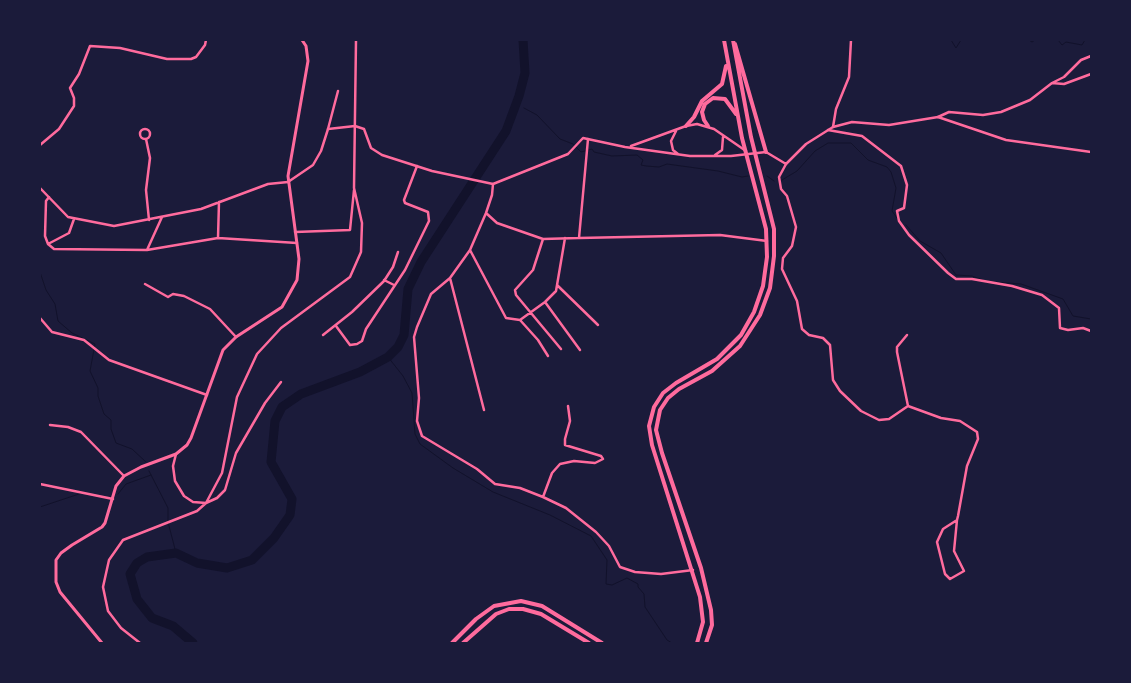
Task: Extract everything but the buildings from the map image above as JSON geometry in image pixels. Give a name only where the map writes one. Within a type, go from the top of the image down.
[{"type":"highway","points":[[697,643],[702,629],[702,608],[693,570],[652,445],[650,419],[654,407],[663,393],[676,383],[718,359],[734,343],[748,324],[763,286],[767,240],[764,216],[737,116],[724,40]]},
{"type":"highway","points":[[706,643],[711,630],[711,610],[700,568],[659,444],[657,424],[660,410],[673,393],[712,371],[740,346],[756,324],[765,303],[773,272],[775,241],[772,215],[750,137],[734,40]]},
{"type":"highway","points":[[734,40],[766,152]]},
{"type":"highway","points":[[686,126],[702,101],[718,88],[724,79],[726,53]]},
{"type":"highway","points":[[708,126],[702,112],[705,104],[713,98],[725,99],[737,116]]},
{"type":"highway","points":[[452,643],[476,619],[494,606],[521,601],[542,606],[602,643]]},
{"type":"highway","points":[[463,643],[496,614],[509,609],[523,608],[542,614],[589,643]]},
{"type":"main road","points":[[102,643],[60,592],[55,572],[56,560],[61,553],[102,528],[116,486],[124,476],[141,467],[176,454],[191,438],[223,350],[236,337],[276,313],[289,297],[297,280],[299,259],[288,182],[289,161],[308,61],[306,46],[302,40]]},
{"type":"street","points":[[40,145],[59,129],[74,106],[74,98],[70,88],[79,74],[90,46],[120,48],[167,59],[191,59],[196,57],[205,45],[206,40]]},
{"type":"street","points":[[295,232],[350,230],[354,188],[356,40]]},
{"type":"street","points":[[833,127],[836,109],[849,77],[851,40]]},
{"type":"street","points":[[938,117],[942,113],[954,112],[983,115],[1002,112],[1030,100],[1052,83],[1064,77],[1081,60],[1091,56]]},
{"type":"street","points":[[1052,83],[1064,84],[1091,74]]},
{"type":"street","points":[[40,188],[68,217],[114,226],[201,209],[268,184],[288,182],[313,165],[321,151],[338,90]]},
{"type":"street","points":[[957,520],[943,529],[937,542],[944,574],[950,579],[964,571],[954,551],[957,520],[967,466],[978,439],[977,432],[960,421],[908,406],[883,421],[845,398],[833,380],[831,351],[828,341],[809,335],[802,329],[797,300],[782,267],[783,258],[792,246],[796,231],[787,196],[781,189],[779,177],[786,164],[806,144],[833,127],[852,122],[889,125],[938,117],[1006,140],[1091,152]]},
{"type":"street","points":[[328,129],[355,126],[364,129],[370,148],[375,152],[417,166],[493,184],[568,154],[583,138],[625,147],[680,155],[731,156],[750,152],[766,152],[786,164]]},
{"type":"street","points":[[625,147],[642,144],[686,126],[708,126],[750,152]]},
{"type":"street","points":[[146,139],[140,136],[144,129],[150,133],[146,139],[150,158],[146,190],[149,220]]},
{"type":"street","points":[[677,130],[670,141],[673,150],[680,155]]},
{"type":"street","points":[[828,130],[862,136],[901,166],[907,185],[904,208],[897,211],[900,221],[909,235],[948,273],[956,278],[1012,286],[1042,295],[1059,308],[1060,328],[1068,330],[1083,328],[1091,331]]},
{"type":"street","points":[[709,156],[722,150],[723,136]]},
{"type":"street","points":[[579,238],[588,139]]},
{"type":"street","points":[[336,326],[350,345],[362,341],[366,329],[405,270],[429,221],[428,212],[405,203],[404,200],[417,166]]},
{"type":"street","points":[[493,184],[492,195],[486,213],[470,250],[450,278],[431,294],[414,337],[419,398],[417,421],[422,436],[477,469],[495,484],[520,488],[566,508],[596,532],[609,546],[620,567],[635,572],[661,574],[693,570]]},
{"type":"street","points":[[140,643],[121,628],[108,611],[103,587],[109,560],[123,540],[197,512],[206,502],[222,473],[237,397],[257,354],[282,328],[350,277],[357,265],[362,239],[354,188]]},
{"type":"street","points":[[40,203],[46,201],[49,197]]},
{"type":"street","points":[[46,201],[46,236],[48,244],[54,249],[147,250],[218,238],[297,243]]},
{"type":"street","points":[[218,238],[219,202]]},
{"type":"street","points":[[486,213],[497,223],[543,239],[720,234],[767,240]]},
{"type":"street","points":[[147,250],[162,217]]},
{"type":"street","points":[[48,244],[69,233],[74,219]]},
{"type":"street","points":[[520,320],[545,302],[556,291],[565,238]]},
{"type":"street","points":[[543,239],[533,270],[515,290],[516,294],[561,348]]},
{"type":"street","points":[[470,250],[506,318],[520,320],[538,340],[548,356]]},
{"type":"street","points":[[323,335],[336,326],[384,280],[393,267],[398,252]]},
{"type":"street","points":[[450,278],[484,410]]},
{"type":"street","points":[[384,280],[395,285]]},
{"type":"street","points":[[145,284],[168,297],[174,294],[184,296],[210,309],[236,337]]},
{"type":"street","points":[[557,285],[598,325]]},
{"type":"street","points":[[545,302],[580,350]]},
{"type":"street","points":[[40,318],[52,332],[73,336],[95,347],[116,362],[207,395]]},
{"type":"street","points":[[907,335],[897,347],[897,352],[908,406]]},
{"type":"street","points":[[176,454],[174,472],[180,490],[194,502],[206,502],[217,498],[225,490],[236,453],[265,403],[281,382]]},
{"type":"street","points":[[543,497],[552,473],[560,464],[574,462],[595,463],[603,459],[602,456],[566,446],[564,439],[570,421],[568,406]]},
{"type":"street","points":[[50,425],[71,428],[81,432],[124,476]]},
{"type":"street","points":[[40,484],[113,499]]},
{"type":"waterway","points":[[193,643],[173,626],[152,618],[137,599],[130,574],[137,563],[147,557],[176,553],[197,563],[227,568],[252,560],[274,538],[290,515],[292,499],[271,462],[275,421],[282,407],[301,394],[360,372],[388,357],[398,347],[404,335],[408,289],[421,262],[506,131],[525,73],[523,40]]},
{"type":"waterway","points":[[951,40],[956,48],[961,40]]},
{"type":"waterway","points":[[1029,40],[1032,42],[1035,40]]},
{"type":"waterway","points":[[1058,40],[1062,45],[1066,42],[1082,45],[1085,40]]},
{"type":"waterway","points":[[524,108],[537,115],[560,139],[573,144],[581,152],[592,149],[594,152],[612,156],[637,155],[643,160],[641,165],[646,166],[659,167],[667,164],[718,171],[742,177],[748,176]]},
{"type":"waterway","points":[[782,180],[797,171],[815,151],[828,143],[851,143],[868,160],[887,167],[891,172],[896,188],[892,211],[897,218]]},
{"type":"waterway","points":[[767,176],[774,181]]},
{"type":"waterway","points":[[906,225],[920,241],[941,253],[956,275],[972,276],[983,280]]},
{"type":"waterway","points":[[40,272],[46,290],[55,304],[58,321],[72,333],[95,344],[90,371],[98,388],[98,396],[104,414],[111,420],[111,429],[116,443],[132,449],[146,462]]},
{"type":"waterway","points":[[994,282],[1021,284],[1063,299],[1073,316],[1091,319]]},
{"type":"waterway","points":[[388,357],[403,376],[412,393],[415,434],[420,444],[453,468],[493,492],[550,515],[591,536],[607,560],[606,584],[612,585],[627,578],[638,584],[638,587],[644,594],[645,607],[667,640],[672,643]]},
{"type":"waterway","points":[[149,471],[168,508],[168,522],[176,553]]},
{"type":"waterway","points":[[118,494],[126,484],[151,475]]},
{"type":"waterway","points":[[40,507],[82,493]]}]
